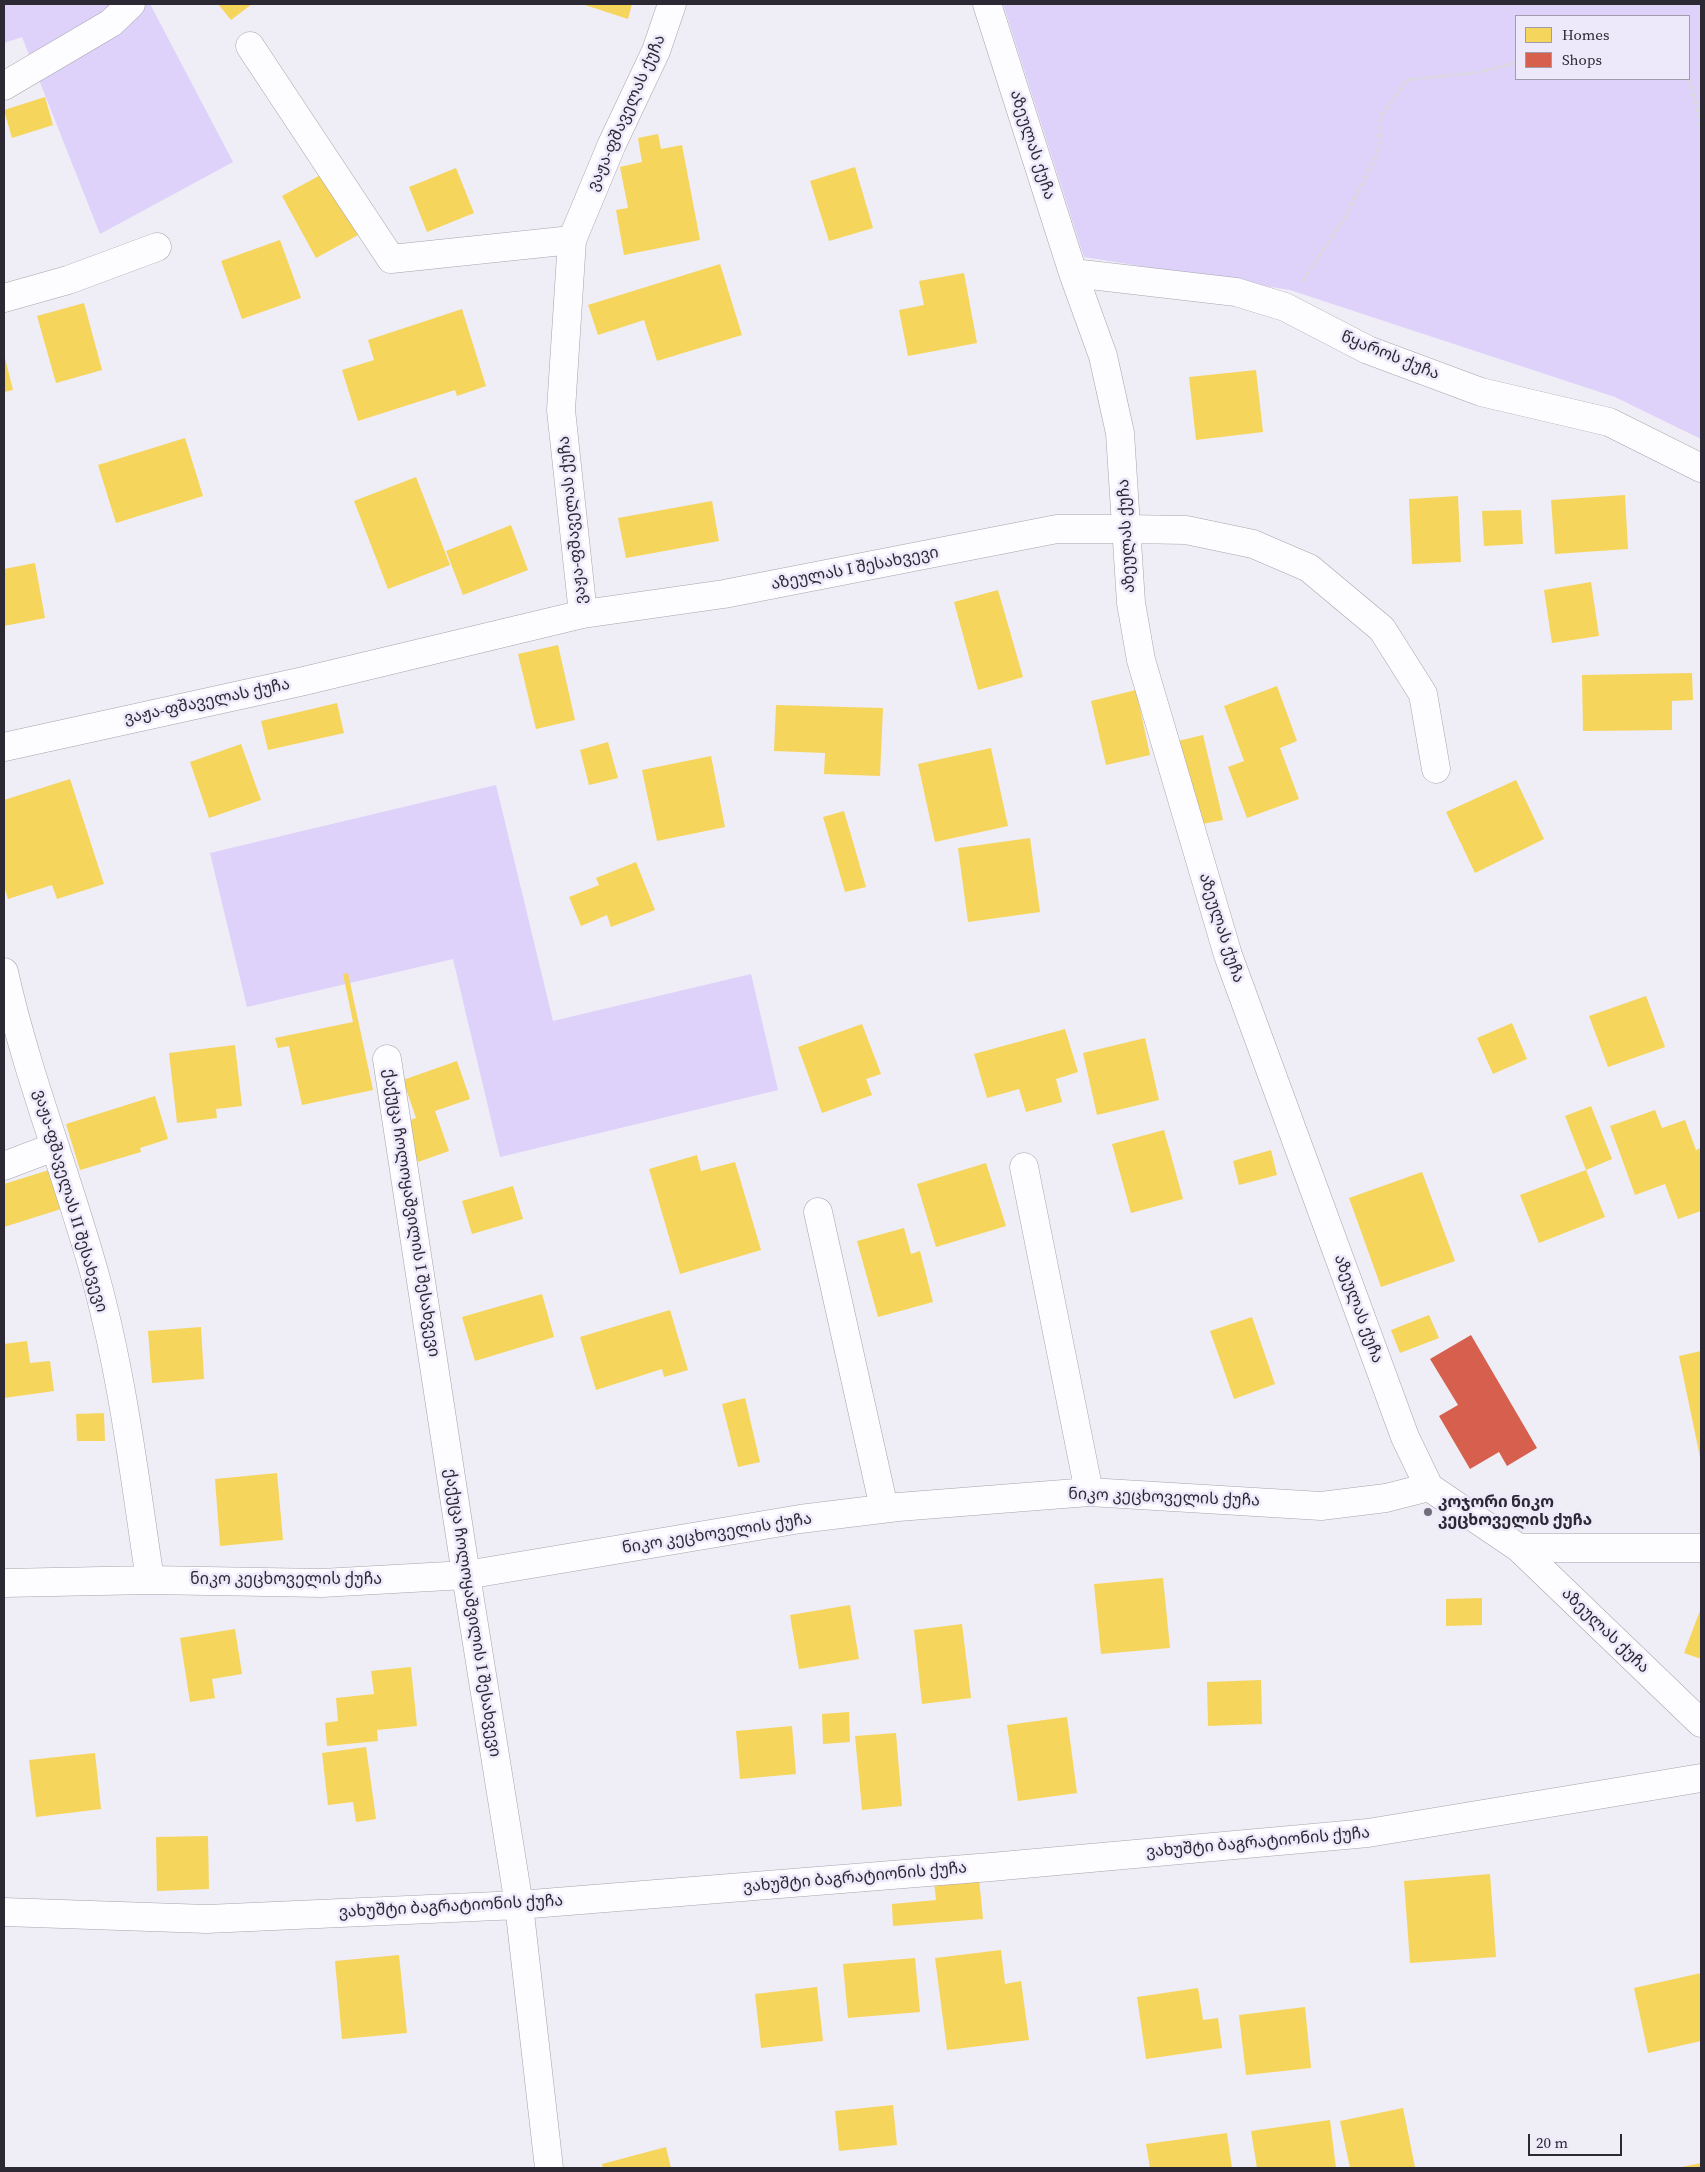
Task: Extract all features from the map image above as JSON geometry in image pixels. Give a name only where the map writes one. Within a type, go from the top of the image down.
[{"type":"street","points":[[4,86],[111,23],[131,4]]},
{"type":"street","name":"ვაჟა-ფშაველას ქუჩა","points":[[4,747],[304,681],[583,614],[561,410],[572,240],[612,144],[656,51],[672,4]]},
{"type":"street","name":"აზეულას ქუჩა","points":[[987,4],[1072,272],[1103,356],[1120,433],[1131,603],[1141,660],[1228,955],[1405,1437],[1429,1487],[1519,1548],[1701,1723]]},
{"type":"street","points":[[250,46],[391,259],[572,240]]},
{"type":"street","points":[[4,298],[68,280],[157,247]]},
{"type":"street","name":"წყაროს ქუჩა","points":[[1072,272],[1236,292],[1285,307],[1368,350],[1481,392],[1609,422],[1701,468]]},
{"type":"street","name":"აზეულას I შესახვევი","points":[[583,614],[724,594],[1057,529],[1186,530],[1252,544],[1309,568],[1382,630],[1423,694],[1436,769]]},
{"type":"street","name":"ვაჟა-ფშაველას II შესახვევი","points":[[4,972],[54,1147],[96,1280],[124,1404],[150,1580]]},
{"type":"street","name":"ქაქუცა ჩოლოყაშვილის I შესახვევი","points":[[387,1059],[519,1905],[549,2168]]},
{"type":"street","points":[[4,1166],[54,1147]]},
{"type":"street","points":[[1024,1167],[1089,1492]]},
{"type":"street","points":[[818,1212],[884,1508]]},
{"type":"street","name":"ნიკო კეცხოველის ქუჩა","points":[[4,1583],[150,1580],[322,1583],[466,1575],[800,1519],[884,1508],[1089,1492],[1321,1506],[1386,1498],[1429,1487]]},
{"type":"street","points":[[1519,1548],[1701,1548]]},
{"type":"street","name":"ვახუშტი ბაგრატიონის ქუჩა","points":[[4,1912],[207,1919],[519,1905],[991,1867],[1368,1833],[1701,1778]]},
{"type":"path","points":[[1285,307],[1346,214],[1378,152],[1381,116],[1407,80],[1480,72],[1515,63]]},
{"type":"path","points":[[1690,80],[1698,112],[1701,140]]},
{"type":"shaded area","points":[[4,4],[150,4],[233,162],[100,234],[22,37],[4,43]]},
{"type":"shaded area","points":[[1003,4],[1701,4],[1701,439],[1615,397],[1290,290],[1084,257]]},
{"type":"shaded area","points":[[496,785],[553,1021],[751,974],[778,1090],[500,1157],[453,959],[247,1007],[210,853]]},
{"type":"building: Homes","points":[[218,4],[252,4],[231,20]]},
{"type":"building: Homes","points":[[582,4],[632,4],[628,19]]},
{"type":"building: Homes","points":[[45,97],[53,125],[12,138],[4,110]]},
{"type":"building: Homes","points":[[658,134],[661,149],[682,145],[700,240],[624,255],[616,210],[628,208],[620,167],[642,162],[638,138]]},
{"type":"building: Homes","points":[[855,167],[873,228],[829,241],[810,181]]},
{"type":"building: Homes","points":[[456,168],[474,213],[427,232],[409,187]]},
{"type":"building: Homes","points":[[326,172],[360,234],[316,258],[282,196]]},
{"type":"building: Homes","points":[[280,240],[301,298],[242,319],[221,261]]},
{"type":"building: Homes","points":[[720,264],[742,335],[657,361],[644,320],[598,335],[588,305]]},
{"type":"building: Homes","points":[[964,273],[977,343],[908,356],[899,310],[924,305],[919,281]]},
{"type":"building: Homes","points":[[84,303],[102,370],[56,383],[37,316]]},
{"type":"building: Homes","points":[[462,309],[486,386],[457,396],[455,390],[358,421],[342,370],[374,360],[368,340]]},
{"type":"building: Homes","points":[[4,354],[13,390],[4,392]]},
{"type":"building: Homes","points":[[1256,370],[1263,432],[1196,440],[1189,377]]},
{"type":"building: Homes","points":[[185,438],[203,496],[116,523],[98,465]]},
{"type":"building: Homes","points":[[416,477],[450,565],[388,589],[354,501]]},
{"type":"building: Homes","points":[[1625,495],[1628,549],[1555,554],[1551,500]]},
{"type":"building: Homes","points":[[1458,496],[1461,562],[1412,564],[1409,499]]},
{"type":"building: Homes","points":[[712,501],[719,541],[626,558],[618,518]]},
{"type":"building: Homes","points":[[1521,510],[1523,544],[1484,546],[1482,511]]},
{"type":"building: Homes","points":[[511,525],[528,570],[463,595],[446,551]]},
{"type":"building: Homes","points":[[35,563],[45,618],[4,626],[4,569]]},
{"type":"building: Homes","points":[[1591,582],[1599,636],[1552,643],[1544,590]]},
{"type":"building: Homes","points":[[998,590],[1023,677],[978,690],[954,602]]},
{"type":"building: Homes","points":[[558,645],[575,720],[536,729],[518,654]]},
{"type":"building: Homes","points":[[1692,673],[1693,700],[1672,701],[1672,730],[1583,731],[1582,675]]},
{"type":"building: Homes","points":[[1277,686],[1297,741],[1280,748],[1299,799],[1247,818],[1228,767],[1244,761],[1224,706]]},
{"type":"building: Homes","points":[[1136,690],[1150,755],[1106,765],[1091,701]]},
{"type":"building: Homes","points":[[337,703],[344,733],[268,750],[261,721]]},
{"type":"building: Homes","points":[[776,705],[883,708],[880,776],[824,774],[825,753],[774,751]]},
{"type":"building: Homes","points":[[1203,735],[1223,820],[1197,825],[1178,741]]},
{"type":"building: Homes","points":[[608,742],[618,778],[589,785],[580,750]]},
{"type":"building: Homes","points":[[241,744],[261,800],[209,818],[190,762]]},
{"type":"building: Homes","points":[[991,748],[1008,826],[935,842],[918,764]]},
{"type":"building: Homes","points":[[711,756],[725,827],[657,841],[642,770]]},
{"type":"building: Homes","points":[[70,779],[104,884],[57,899],[52,885],[8,899],[4,886],[4,800]]},
{"type":"building: Homes","points":[[1516,780],[1544,839],[1475,873],[1446,812]]},
{"type":"building: Homes","points":[[844,811],[866,887],[845,892],[823,817]]},
{"type":"building: Homes","points":[[1030,838],[1040,912],[968,922],[958,848]]},
{"type":"building: Homes","points":[[636,862],[655,910],[611,927],[607,915],[581,926],[569,897],[599,885],[596,878]]},
{"type":"building: Homes","points":[[348,973],[373,1090],[302,1105],[289,1046],[278,1048],[275,1038],[353,1022],[343,974]]},
{"type":"building: Homes","points":[[1646,996],[1665,1047],[1608,1067],[1589,1016]]},
{"type":"building: Homes","points":[[1512,1023],[1527,1059],[1493,1074],[1477,1038]]},
{"type":"building: Homes","points":[[862,1024],[881,1074],[866,1079],[872,1095],[822,1113],[798,1047]]},
{"type":"building: Homes","points":[[1065,1029],[1078,1072],[1056,1079],[1062,1102],[1026,1112],[1019,1089],[987,1098],[974,1054]]},
{"type":"building: Homes","points":[[1145,1038],[1159,1100],[1097,1115],[1083,1053]]},
{"type":"building: Homes","points":[[235,1045],[242,1106],[216,1109],[217,1118],[177,1123],[169,1053]]},
{"type":"building: Homes","points":[[457,1061],[470,1099],[435,1111],[449,1151],[418,1162],[404,1122],[416,1118],[403,1080]]},
{"type":"building: Homes","points":[[155,1096],[168,1139],[140,1148],[141,1152],[80,1170],[66,1124]]},
{"type":"building: Homes","points":[[1591,1106],[1612,1159],[1586,1170],[1565,1116]]},
{"type":"building: Homes","points":[[1655,1110],[1662,1128],[1685,1120],[1696,1150],[1701,1148],[1701,1211],[1678,1219],[1665,1184],[1635,1195],[1610,1126]]},
{"type":"building: Homes","points":[[1164,1130],[1183,1199],[1131,1213],[1112,1144]]},
{"type":"building: Homes","points":[[1271,1150],[1277,1175],[1239,1185],[1233,1161]]},
{"type":"building: Homes","points":[[697,1155],[701,1171],[735,1162],[761,1250],[680,1274],[649,1169]]},
{"type":"building: Homes","points":[[986,1163],[1006,1226],[936,1247],[917,1184]]},
{"type":"building: Homes","points":[[49,1170],[61,1209],[4,1227],[4,1184]]},
{"type":"building: Homes","points":[[1586,1170],[1605,1217],[1539,1243],[1520,1195]]},
{"type":"building: Homes","points":[[1422,1172],[1455,1261],[1381,1287],[1349,1198]]},
{"type":"building: Homes","points":[[513,1186],[523,1219],[472,1234],[462,1201]]},
{"type":"building: Homes","points":[[904,1228],[911,1254],[920,1251],[933,1302],[878,1317],[857,1241]]},
{"type":"building: Homes","points":[[542,1294],[554,1337],[475,1361],[462,1317]]},
{"type":"building: Homes","points":[[670,1310],[688,1370],[664,1377],[662,1369],[596,1390],[580,1337]]},
{"type":"building: Homes","points":[[1429,1315],[1439,1338],[1400,1353],[1391,1330]]},
{"type":"building: Homes","points":[[1252,1317],[1275,1384],[1234,1399],[1210,1331]]},
{"type":"building: Homes","points":[[201,1327],[204,1379],[152,1383],[148,1331]]},
{"type":"building: Homes","points":[[27,1341],[30,1363],[50,1361],[54,1391],[4,1398],[4,1344]]},
{"type":"building: Homes","points":[[1701,1351],[1701,1457],[1700,1457],[1679,1356]]},
{"type":"building: Homes","points":[[745,1398],[760,1462],[738,1467],[722,1404]]},
{"type":"building: Homes","points":[[104,1413],[105,1441],[77,1441],[76,1414]]},
{"type":"building: Homes","points":[[277,1473],[283,1540],[220,1546],[215,1479]]},
{"type":"building: Homes","points":[[1163,1578],[1170,1648],[1101,1654],[1094,1584]]},
{"type":"building: Homes","points":[[1482,1598],[1482,1625],[1446,1626],[1446,1599]]},
{"type":"building: Homes","points":[[850,1605],[859,1659],[799,1669],[790,1615]]},
{"type":"building: Homes","points":[[1701,1608],[1701,1659],[1684,1653]]},
{"type":"building: Homes","points":[[962,1624],[971,1698],[922,1704],[914,1630]]},
{"type":"building: Homes","points":[[235,1629],[242,1674],[212,1679],[215,1698],[190,1702],[180,1638]]},
{"type":"building: Homes","points":[[411,1667],[417,1726],[377,1730],[378,1741],[327,1746],[325,1723],[338,1721],[336,1698],[374,1694],[371,1671]]},
{"type":"building: Homes","points":[[1261,1680],[1262,1724],[1208,1726],[1207,1682]]},
{"type":"building: Homes","points":[[849,1712],[850,1742],[823,1744],[822,1714]]},
{"type":"building: Homes","points":[[1067,1717],[1077,1793],[1018,1801],[1007,1725]]},
{"type":"building: Homes","points":[[792,1726],[796,1774],[740,1779],[736,1731]]},
{"type":"building: Homes","points":[[896,1733],[902,1806],[862,1810],[855,1736]]},
{"type":"building: Homes","points":[[366,1747],[376,1819],[356,1822],[353,1802],[328,1805],[322,1753]]},
{"type":"building: Homes","points":[[95,1753],[101,1809],[36,1817],[29,1760]]},
{"type":"building: Homes","points":[[208,1836],[209,1889],[157,1891],[156,1837]]},
{"type":"building: Homes","points":[[1490,1874],[1496,1957],[1410,1963],[1404,1881]]},
{"type":"building: Homes","points":[[979,1879],[983,1919],[893,1926],[892,1904],[936,1900],[934,1882]]},
{"type":"building: Homes","points":[[1001,1950],[1005,1984],[1021,1981],[1029,2040],[947,2050],[935,1958]]},
{"type":"building: Homes","points":[[399,1955],[407,2033],[342,2039],[335,1961]]},
{"type":"building: Homes","points":[[915,1958],[920,2012],[848,2018],[843,1964]]},
{"type":"building: Homes","points":[[1701,1973],[1701,2041],[1648,2053],[1634,1988]]},
{"type":"building: Homes","points":[[817,1987],[823,2041],[761,2048],[755,1994]]},
{"type":"building: Homes","points":[[1198,1988],[1203,2020],[1218,2018],[1222,2048],[1146,2059],[1137,1997]]},
{"type":"building: Homes","points":[[1305,2007],[1311,2068],[1246,2075],[1239,2015]]},
{"type":"building: Homes","points":[[893,2105],[897,2145],[839,2151],[835,2111]]},
{"type":"building: Homes","points":[[1403,2108],[1415,2167],[1350,2168],[1340,2121]]},
{"type":"building: Homes","points":[[1330,2120],[1336,2168],[1257,2168],[1251,2131]]},
{"type":"building: Homes","points":[[1227,2133],[1232,2168],[1150,2168],[1146,2144]]},
{"type":"building: Homes","points":[[666,2147],[671,2168],[603,2168],[602,2164]]},
{"type":"building: Homes","points":[[1701,2163],[1701,2168],[1682,2168],[1682,2167]]},
{"type":"building: Shops","points":[[1471,1335],[1537,1448],[1507,1466],[1499,1452],[1470,1469],[1439,1416],[1458,1405],[1430,1359]]},
{"type":"place","name":"კოჯორი ნიკო კეცხოველის ქუჩა","points":[[1428,1512]]}]
